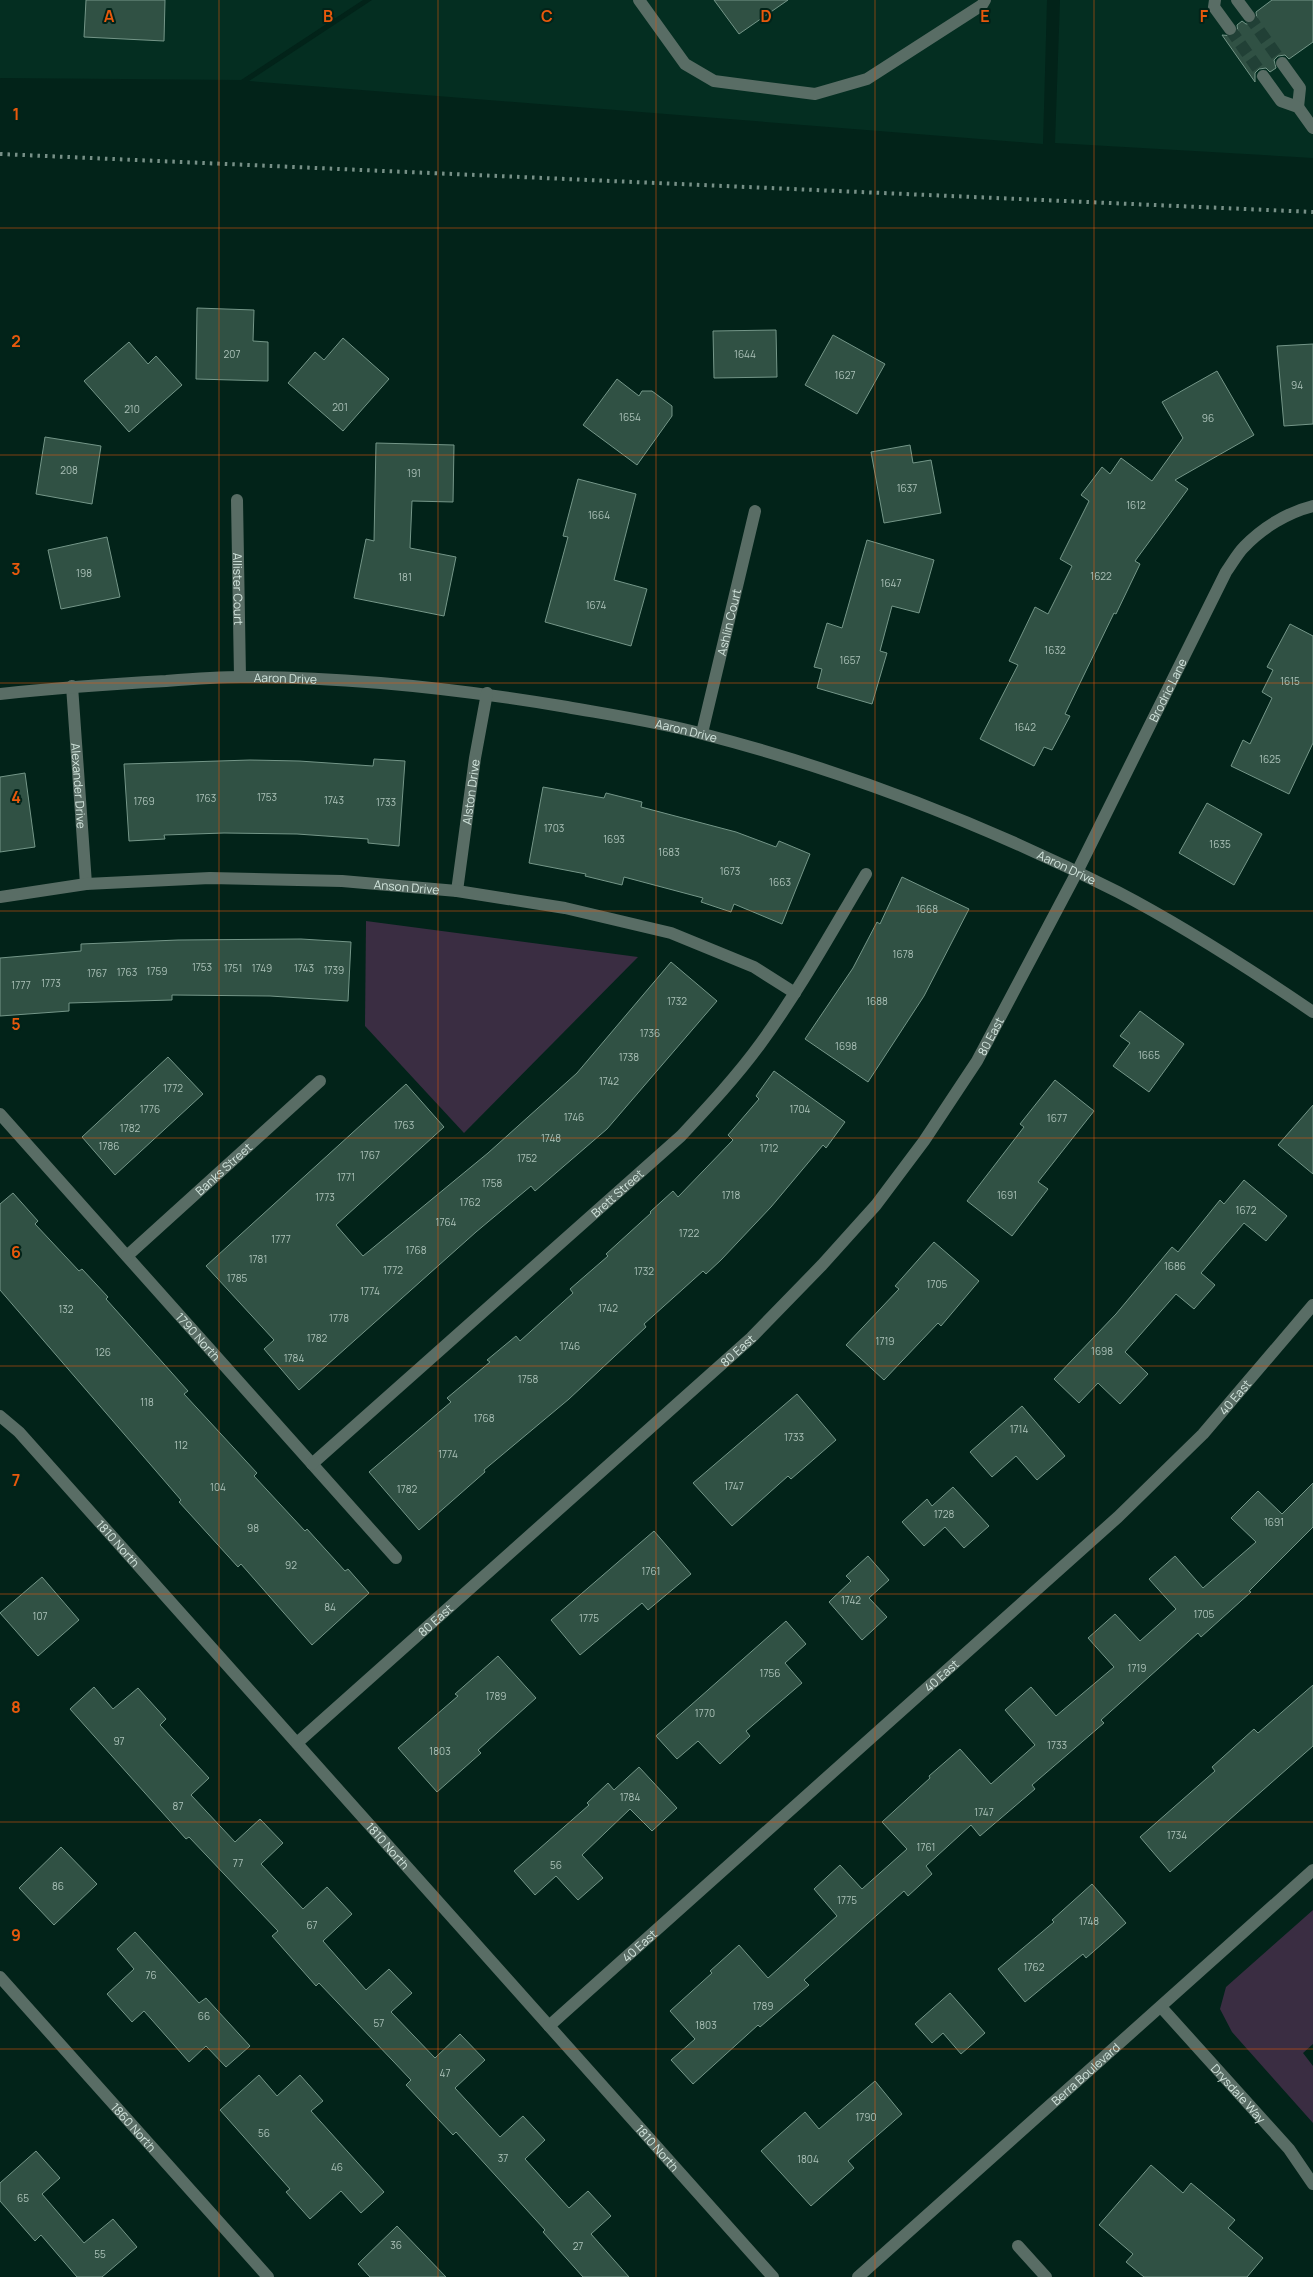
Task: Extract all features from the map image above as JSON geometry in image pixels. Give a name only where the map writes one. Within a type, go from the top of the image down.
[{"type":"street","points":[[639,0],[685,64],[714,81],[815,94],[867,79],[982,5],[985,0]]},
{"type":"street","points":[[1215,0],[1214,7],[1230,30]]},
{"type":"street","points":[[1238,0],[1249,16]]},
{"type":"street","points":[[1282,63],[1300,88],[1298,107]]},
{"type":"street","points":[[1263,76],[1281,101],[1298,107],[1313,128]]},
{"type":"street","name":"Allister Court","points":[[237,500],[240,677]]},
{"type":"street","name":"Brodric Lane","points":[[1077,872],[1226,572],[1244,547],[1277,521],[1301,509],[1313,506]]},
{"type":"street","name":"Ashlin Court","points":[[702,733],[755,511]]},
{"type":"street","name":"Aaron Drive","points":[[0,694],[72,686],[240,677],[361,681],[487,694],[604,713],[702,733],[814,767],[921,804],[1077,872],[1120,893],[1184,930],[1313,1012]]},
{"type":"street","name":"Alexander Drive","points":[[72,686],[86,884]]},
{"type":"street","name":"Alston Drive","points":[[457,891],[475,758],[487,694]]},
{"type":"street","name":"80 East","points":[[297,1743],[751,1338],[834,1252],[876,1205],[924,1141],[977,1061],[1077,872]]},
{"type":"street","name":"Brett Street","points":[[312,1464],[681,1136],[721,1092],[760,1044],[795,993],[866,874]]},
{"type":"street","name":"Anson Drive","points":[[0,897],[86,884],[210,878],[342,881],[457,891],[565,908],[671,933],[754,967],[795,993]]},
{"type":"street","name":"Banks Street","points":[[127,1256],[320,1081]]},
{"type":"street","name":"1790 North","points":[[0,1114],[396,1558]]},
{"type":"street","name":"40 East","points":[[549,2026],[1118,1517],[1203,1434],[1313,1305]]},
{"type":"street","name":"1810 North","points":[[0,1416],[18,1432],[773,2277]]},
{"type":"street","name":"Berra Boulevard","points":[[858,2277],[1313,1870]]},
{"type":"street","name":"1860 North","points":[[0,1977],[268,2277]]},
{"type":"street","name":"Drysdale Way","points":[[1161,2007],[1289,2148],[1313,2184]]},
{"type":"street","points":[[1018,2246],[1046,2277]]},
{"type":"shaded area","points":[[0,0],[363,0],[241,80],[0,78]]},
{"type":"shaded area","points":[[372,0],[1047,0],[1043,144],[249,81]]},
{"type":"shaded area","points":[[1060,0],[1313,0],[1313,158],[1055,143]]},
{"type":"shaded area","points":[[366,921],[638,957],[464,1133],[365,1026]]},
{"type":"shaded area","points":[[1313,1910],[1313,2044],[1303,2053],[1313,2066],[1313,2123],[1232,2032],[1220,2009],[1226,1987]]},
{"type":"building","points":[[86,0],[165,0],[164,41],[84,37]]},
{"type":"building","points":[[714,0],[788,0],[739,34]]},
{"type":"building","points":[[1272,0],[1313,0],[1313,42],[1289,59],[1285,55],[1278,56],[1274,60],[1276,68],[1270,72],[1266,68],[1259,69],[1255,73],[1255,82],[1222,35],[1234,36],[1238,32],[1237,25],[1242,21],[1246,24],[1253,23],[1257,19],[1256,12]]},
{"type":"building","points":[[197,308],[254,310],[253,341],[268,342],[268,381],[196,379]]},
{"type":"building","points":[[776,330],[777,377],[714,378],[713,331]]},
{"type":"building","points":[[833,335],[885,364],[857,414],[805,385]]},
{"type":"building","points":[[343,338],[389,379],[343,431],[288,383],[315,352],[324,360]]},
{"type":"building","points":[[129,342],[148,364],[156,356],[182,385],[129,432],[84,381]]},
{"type":"building","points":[[1313,344],[1313,424],[1284,426],[1277,346]]},
{"type":"building","points":[[1217,371],[1254,435],[1175,480],[1188,489],[1135,561],[1140,564],[1065,714],[1070,716],[1052,750],[1044,747],[1034,766],[980,739],[1018,665],[1009,661],[1035,607],[1048,614],[1072,566],[1060,559],[1089,501],[1081,495],[1102,467],[1110,474],[1121,458],[1152,481],[1183,438],[1162,402]]},
{"type":"building","points":[[617,379],[639,396],[642,391],[652,391],[672,406],[672,416],[637,465],[583,425]]},
{"type":"building","points":[[45,437],[101,446],[92,504],[36,494]]},
{"type":"building","points":[[376,443],[454,445],[453,502],[412,501],[410,548],[456,557],[444,616],[354,598],[366,539],[374,541]]},
{"type":"building","points":[[910,445],[913,463],[931,460],[941,513],[884,523],[871,452]]},
{"type":"building","points":[[578,479],[636,494],[614,580],[647,589],[631,646],[545,622],[568,537],[563,536]]},
{"type":"building","points":[[107,537],[120,597],[61,609],[48,550]]},
{"type":"building","points":[[867,540],[934,560],[919,613],[892,606],[880,651],[887,653],[872,704],[817,688],[822,669],[814,667],[827,623],[842,628]]},
{"type":"building","points":[[1290,624],[1313,636],[1313,743],[1289,794],[1231,766],[1243,740],[1250,744],[1272,698],[1262,692],[1273,670],[1267,667]]},
{"type":"building","points":[[374,759],[405,761],[399,846],[368,843],[368,839],[297,834],[224,833],[164,835],[165,839],[129,841],[124,764],[250,760],[373,766]]},
{"type":"building","points":[[25,773],[35,847],[0,852],[0,777]]},
{"type":"building","points":[[543,787],[604,798],[606,793],[642,802],[641,807],[736,832],[776,847],[779,841],[810,854],[782,924],[734,904],[731,912],[701,902],[703,898],[624,877],[622,885],[585,876],[586,874],[529,863]]},
{"type":"building","points":[[1207,803],[1262,834],[1234,885],[1179,853]]},
{"type":"building","points":[[902,877],[969,909],[924,996],[868,1082],[805,1039],[853,968],[877,922],[880,924]]},
{"type":"building","points":[[301,939],[351,942],[348,1001],[270,996],[172,995],[172,1000],[69,1003],[69,1011],[0,1016],[0,958],[81,951],[81,944],[178,940]]},
{"type":"building","points":[[671,962],[717,1001],[607,1129],[535,1191],[531,1186],[476,1232],[299,1390],[264,1349],[274,1340],[206,1266],[406,1084],[444,1127],[336,1225],[363,1256],[488,1153],[577,1073]]},
{"type":"building","points":[[1140,1011],[1184,1044],[1149,1092],[1113,1066],[1130,1043],[1120,1036]]},
{"type":"building","points":[[168,1057],[203,1094],[115,1175],[82,1137]]},
{"type":"building","points":[[774,1071],[845,1122],[826,1148],[823,1145],[771,1207],[721,1260],[706,1274],[703,1271],[644,1324],[646,1327],[569,1399],[484,1470],[485,1472],[419,1530],[369,1472],[451,1402],[447,1398],[490,1362],[487,1360],[516,1336],[520,1341],[573,1293],[570,1289],[608,1256],[606,1254],[673,1191],[678,1197],[733,1140],[728,1135],[759,1099],[756,1096]]},
{"type":"building","points":[[1055,1080],[1094,1111],[1038,1182],[1048,1189],[1012,1236],[967,1201],[1024,1127],[1020,1124]]},
{"type":"building","points":[[1313,1105],[1313,1174],[1278,1145]]},
{"type":"building","points":[[1244,1180],[1287,1216],[1266,1241],[1244,1223],[1201,1273],[1215,1285],[1194,1309],[1176,1294],[1125,1352],[1148,1374],[1120,1404],[1098,1383],[1079,1403],[1054,1379],[1116,1314],[1172,1247],[1178,1252],[1220,1200],[1224,1204]]},
{"type":"building","points":[[13,1193],[38,1221],[35,1224],[79,1271],[82,1269],[108,1297],[106,1299],[188,1391],[184,1394],[257,1473],[254,1476],[305,1531],[307,1529],[345,1571],[348,1569],[369,1593],[312,1645],[241,1564],[238,1567],[179,1502],[181,1500],[0,1290],[0,1204]]},
{"type":"building","points":[[934,1242],[979,1281],[941,1326],[938,1323],[884,1380],[846,1345],[899,1289],[895,1286]]},
{"type":"building","points":[[797,1394],[836,1440],[791,1479],[788,1476],[732,1526],[693,1483]]},
{"type":"building","points":[[1022,1406],[1065,1456],[1037,1480],[1016,1456],[992,1477],[970,1452]]},
{"type":"building","points":[[1313,1483],[1313,1527],[1249,1591],[1251,1592],[1201,1637],[1198,1633],[1101,1720],[1104,1723],[1032,1785],[1035,1789],[980,1836],[971,1825],[926,1866],[932,1874],[908,1896],[904,1891],[804,1980],[809,1985],[760,2027],[758,2025],[693,2084],[671,2060],[695,2039],[670,2011],[712,1973],[710,1971],[739,1945],[768,1978],[837,1916],[814,1889],[840,1865],[862,1889],[907,1849],[882,1822],[930,1778],[929,1776],[960,1749],[991,1784],[1035,1745],[1005,1710],[1031,1687],[1056,1716],[1114,1667],[1088,1638],[1115,1614],[1140,1641],[1176,1609],[1149,1579],[1175,1556],[1203,1588],[1256,1542],[1231,1518],[1258,1491],[1282,1514]]},
{"type":"building","points":[[953,1487],[989,1526],[964,1548],[945,1527],[924,1546],[902,1522],[927,1499],[932,1506]]},
{"type":"building","points":[[654,1531],[691,1574],[648,1610],[642,1603],[580,1655],[551,1620]]},
{"type":"building","points":[[868,1556],[889,1580],[869,1598],[887,1617],[862,1640],[829,1602],[851,1581],[846,1576]]},
{"type":"building","points":[[42,1577],[79,1620],[38,1656],[0,1613]]},
{"type":"building","points":[[786,1621],[806,1644],[785,1663],[802,1683],[746,1731],[750,1736],[720,1764],[698,1741],[677,1759],[656,1736]]},
{"type":"building","points":[[498,1656],[536,1698],[478,1750],[481,1753],[437,1792],[398,1748],[458,1696],[455,1694]]},
{"type":"building","points":[[1313,1685],[1313,1746],[1170,1872],[1140,1837],[1215,1771],[1212,1767],[1254,1729],[1258,1733]]},
{"type":"building","points":[[94,1687],[113,1709],[138,1688],[166,1719],[160,1725],[209,1778],[191,1795],[235,1842],[260,1819],[283,1843],[261,1864],[303,1909],[327,1887],[352,1914],[323,1941],[366,1990],[389,1969],[412,1993],[391,2012],[435,2058],[460,2034],[485,2060],[455,2088],[500,2137],[523,2116],[545,2140],[525,2159],[569,2208],[588,2191],[611,2216],[591,2234],[629,2277],[583,2277],[543,2232],[545,2230],[456,2132],[453,2135],[406,2085],[411,2080],[319,1983],[316,1986],[272,1936],[278,1931],[189,1837],[186,1839],[70,1709]]},
{"type":"building","points":[[639,1767],[677,1808],[652,1831],[630,1809],[582,1855],[603,1878],[578,1900],[556,1876],[535,1895],[514,1871],[589,1805],[587,1803],[608,1783],[614,1790]]},
{"type":"building","points":[[61,1847],[97,1884],[54,1925],[19,1888]]},
{"type":"building","points":[[1092,1884],[1126,1923],[1086,1958],[1083,1954],[1025,2002],[998,1969],[1054,1922],[1052,1920]]},
{"type":"building","points":[[135,1932],[199,2003],[206,1998],[250,2046],[226,2067],[206,2046],[189,2062],[144,2011],[132,2022],[107,1994],[134,1969],[117,1949]]},
{"type":"building","points":[[950,1993],[985,2033],[961,2054],[943,2033],[932,2043],[915,2024]]},
{"type":"building","points":[[259,2075],[277,2096],[300,2075],[323,2101],[311,2111],[384,2192],[361,2213],[341,2191],[310,2219],[286,2192],[290,2189],[220,2110]]},
{"type":"building","points":[[875,2081],[902,2114],[848,2161],[854,2168],[811,2206],[761,2151],[805,2112],[819,2129]]},
{"type":"building","points":[[36,2151],[60,2178],[42,2194],[84,2243],[113,2219],[137,2247],[102,2277],[77,2277],[41,2235],[35,2241],[0,2201],[0,2183]]},
{"type":"building","points":[[1151,2165],[1183,2193],[1191,2183],[1235,2220],[1228,2228],[1263,2258],[1247,2277],[1144,2277],[1126,2262],[1133,2254],[1099,2225]]},
{"type":"building","points":[[397,2226],[446,2277],[370,2277],[358,2264]]},
{"type":"tunnel","points":[[1249,16],[1282,63]]},
{"type":"tunnel","points":[[1230,29],[1263,76]]},
{"type":"railway","points":[[0,154],[1313,212]]}]
